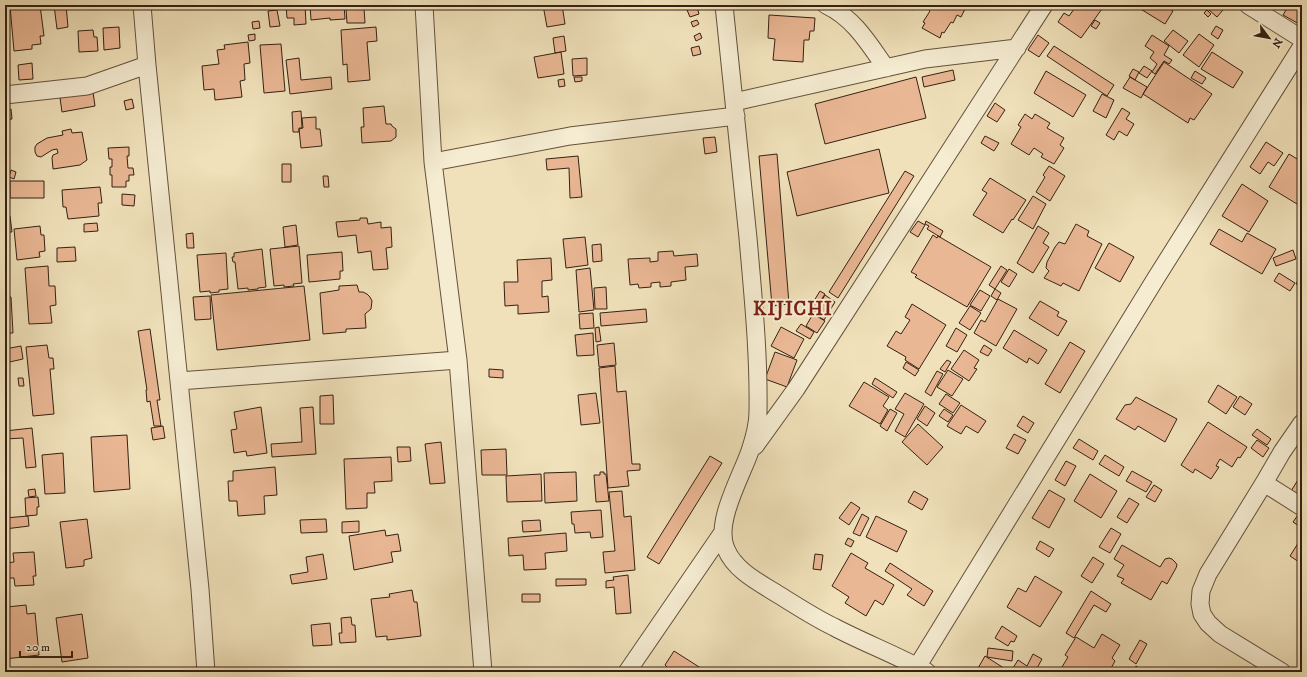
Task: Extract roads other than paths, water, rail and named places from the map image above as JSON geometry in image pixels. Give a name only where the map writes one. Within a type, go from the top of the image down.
[{"type":"street","points":[[142,5],[200,589],[206,672]]},
{"type":"street","points":[[424,5],[433,162],[458,360],[483,672]]},
{"type":"street","points":[[724,5],[757,344],[758,415],[756,433],[750,452],[733,492],[725,517],[723,532],[725,548],[730,557],[738,566],[754,580],[834,628],[922,669],[1156,278],[1302,46]]},
{"type":"street","points":[[826,5],[858,28],[886,68]]},
{"type":"street","points":[[750,452],[796,389],[1044,5]]},
{"type":"street","points":[[1248,5],[1302,39]]},
{"type":"street","points":[[433,162],[570,136],[735,109],[886,68],[925,59],[1017,48]]},
{"type":"street","points":[[5,95],[87,86],[147,65]]},
{"type":"street","points":[[179,381],[458,360]]},
{"type":"street","points":[[1282,672],[1220,634],[1208,623],[1202,614],[1200,604],[1201,591],[1208,574],[1282,452],[1302,423]]},
{"type":"street","points":[[1264,483],[1302,507]]},
{"type":"street","points":[[627,672],[723,532]]},
{"type":"district","name":"KIJICHI","points":[[793,309]]}]
